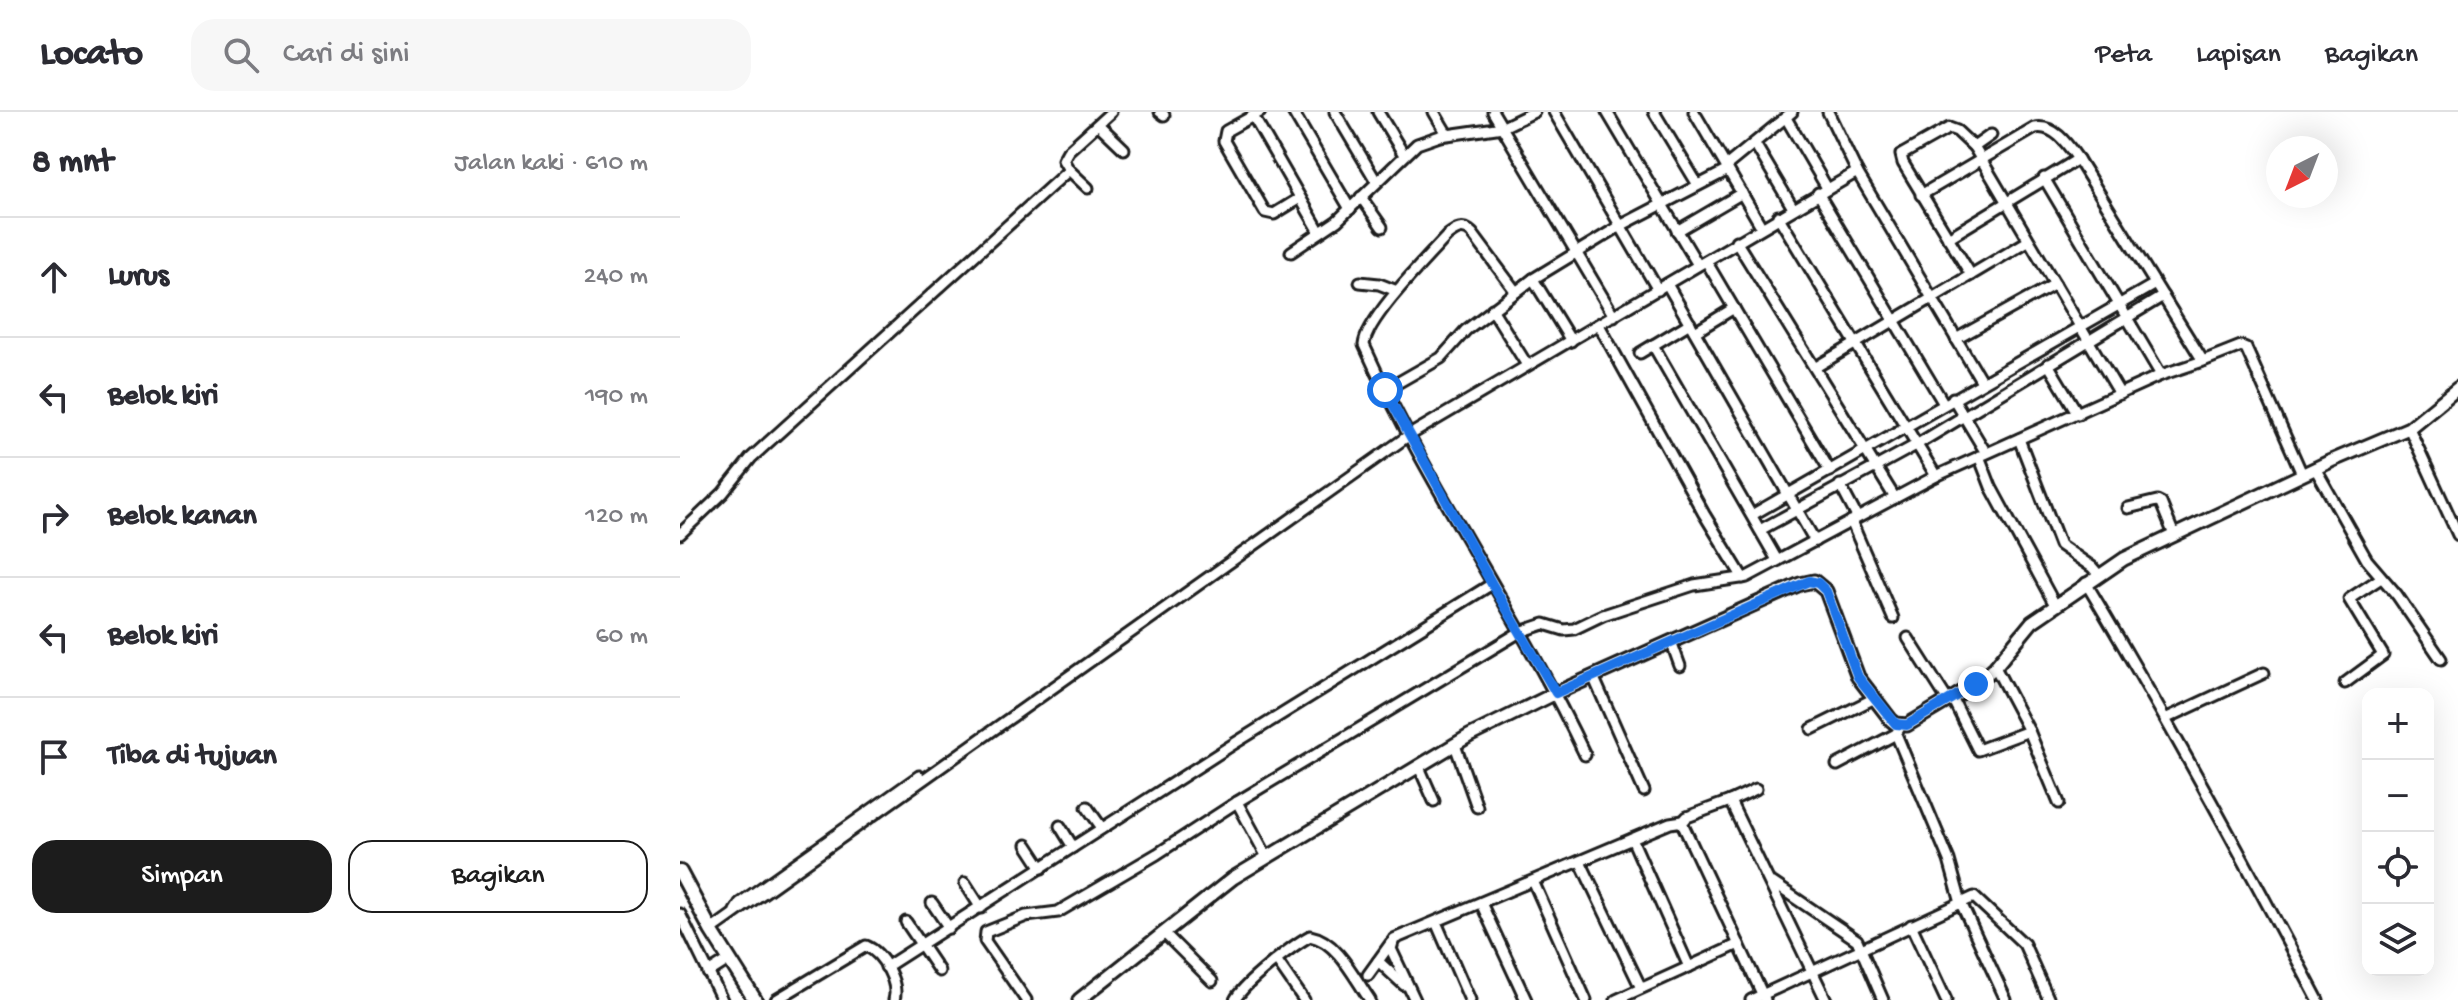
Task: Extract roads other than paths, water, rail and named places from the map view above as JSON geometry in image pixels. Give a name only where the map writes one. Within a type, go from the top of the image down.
[{"type":"main road","points":[[680,872],[726,961],[755,1000]]},
{"type":"street","points":[[1088,188],[1069,170],[1064,156],[1111,112]]},
{"type":"street","points":[[1293,112],[1350,209]]},
{"type":"street","points":[[1335,112],[1376,181]]},
{"type":"street","points":[[1378,112],[1404,155]]},
{"type":"street","points":[[1434,112],[1447,134]]},
{"type":"street","points":[[1493,112],[1614,316]]},
{"type":"street","points":[[1291,252],[1350,209],[1376,181],[1423,140],[1503,127],[1534,112]]},
{"type":"street","points":[[1554,112],[1620,226],[1693,327],[1815,541]]},
{"type":"street","points":[[1607,112],[1677,231],[1734,308],[1830,471]]},
{"type":"street","points":[[1654,112],[1698,185]]},
{"type":"street","points":[[1694,112],[1761,226]]},
{"type":"street","points":[[1703,127],[1709,112]]},
{"type":"street","points":[[1828,112],[1857,172],[1982,382]]},
{"type":"street","points":[[1300,198],[1274,214],[1268,214],[1223,137],[1226,131],[1256,114],[1320,232]]},
{"type":"street","points":[[1385,390],[1441,358],[1459,336],[1533,279],[1620,226],[1727,168],[1789,115],[1822,191],[1944,404]]},
{"type":"street","points":[[1099,125],[1124,149]]},
{"type":"street","points":[[1921,195],[2040,127],[2061,138],[2078,159],[2163,296],[2210,360]]},
{"type":"street","points":[[1971,275],[1903,163],[1903,153],[1949,128],[1957,131],[1974,147],[2120,394]]},
{"type":"street","points":[[1974,147],[1991,135]]},
{"type":"street","points":[[1755,144],[1793,208]]},
{"type":"street","points":[[1948,238],[2078,159]]},
{"type":"street","points":[[680,534],[723,493],[751,458],[1069,170]]},
{"type":"street","points":[[711,930],[1408,436],[1857,172]]},
{"type":"street","points":[[2044,178],[2161,375]]},
{"type":"street","points":[[1677,231],[1742,193]]},
{"type":"street","points":[[1361,197],[1382,227]]},
{"type":"street","points":[[1778,216],[1936,476]]},
{"type":"street","points":[[1516,292],[1472,233],[1464,228],[1447,236],[1397,291],[1365,338],[1364,345],[1408,436],[1556,693],[1585,755]]},
{"type":"street","points":[[1736,241],[1895,498]]},
{"type":"street","points":[[1816,367],[2028,241]]},
{"type":"street","points":[[1533,279],[1571,341]]},
{"type":"street","points":[[1360,282],[1379,284],[1397,291]]},
{"type":"street","points":[[1956,339],[2055,284]]},
{"type":"street","points":[[1752,515],[2155,284]]},
{"type":"street","points":[[1760,530],[1916,445],[2163,296]]},
{"type":"street","points":[[1640,353],[1734,308]]},
{"type":"street","points":[[1492,309],[1527,365]]},
{"type":"street","points":[[1599,325],[1743,578]]},
{"type":"street","points":[[1653,345],[1777,560]]},
{"type":"street","points":[[1026,1000],[985,941],[986,932],[1026,916],[1058,912],[1520,632],[1544,624],[1564,630],[1574,629],[1603,615],[1694,585],[1743,578],[1936,476],[2161,375],[2210,360],[2241,346],[2249,352],[2302,474]]},
{"type":"street","points":[[2048,364],[2078,414]]},
{"type":"street","points":[[1837,765],[1976,684],[1995,667],[2023,632],[2099,575],[2134,554],[2302,474],[2409,428],[2458,388]]},
{"type":"street","points":[[1953,398],[1983,455],[1991,487],[2055,605]]},
{"type":"street","points":[[2409,428],[2458,535]]},
{"type":"street","points":[[2019,439],[2060,545],[2099,575]]},
{"type":"street","points":[[2315,468],[2367,560],[2397,595],[2441,659]]},
{"type":"street","points":[[1840,485],[1893,618]]},
{"type":"street","points":[[2128,508],[2157,501],[2161,503],[2174,535]]},
{"type":"street","points":[[2345,683],[2383,655],[2349,599],[2381,578]]},
{"type":"street","points":[[1079,1000],[1233,878],[1455,745],[1593,676],[1800,584],[1814,581],[1826,591],[1858,677],[1899,730],[1949,860],[1961,903],[2006,1000]]},
{"type":"street","points":[[2086,583],[2167,718],[2318,1000]]},
{"type":"street","points":[[886,967],[1492,584]]},
{"type":"street","points":[[1908,638],[1950,699],[1978,750],[2029,731]]},
{"type":"street","points":[[1671,641],[1680,666]]},
{"type":"street","points":[[1995,667],[2029,731],[2059,803]]},
{"type":"street","points":[[2167,718],[2264,673]]},
{"type":"street","points":[[1593,676],[1644,791]]},
{"type":"street","points":[[1812,729],[1873,699]]},
{"type":"street","points":[[1455,745],[1477,807]]},
{"type":"street","points":[[1419,767],[1434,801]]},
{"type":"street","points":[[1368,975],[1394,939],[1756,789]]},
{"type":"street","points":[[1730,801],[1826,1000]]},
{"type":"street","points":[[1237,802],[1267,857]]},
{"type":"street","points":[[1087,807],[1102,828]]},
{"type":"street","points":[[1683,821],[1764,997]]},
{"type":"street","points":[[1060,826],[1073,847]]},
{"type":"street","points":[[1632,839],[1689,967]]},
{"type":"street","points":[[1027,845],[1042,868]]},
{"type":"street","points":[[1580,861],[1641,988]]},
{"type":"street","points":[[1533,881],[1586,1000]]},
{"type":"street","points":[[1770,881],[1857,940],[1883,1000]]},
{"type":"street","points":[[965,883],[981,908]]},
{"type":"street","points":[[1751,1000],[1764,997],[1974,897],[2024,944],[2049,1000]]},
{"type":"street","points":[[932,903],[949,928]]},
{"type":"street","points":[[1481,903],[1526,1000]]},
{"type":"street","points":[[680,915],[721,1000]]},
{"type":"street","points":[[906,922],[939,971]]},
{"type":"street","points":[[1436,922],[1470,1000]]},
{"type":"street","points":[[1911,925],[1946,1000]]},
{"type":"street","points":[[1164,933],[1212,981]]},
{"type":"street","points":[[1235,1000],[1240,991],[1310,936],[1321,939],[1338,954],[1370,1000]]},
{"type":"street","points":[[1391,943],[1415,1000]]},
{"type":"street","points":[[1616,1000],[1739,944]]},
{"type":"street","points":[[776,1000],[863,947],[874,949],[886,967],[895,985],[894,1000]]},
{"type":"street","points":[[708,972],[726,961]]},
{"type":"street","points":[[1277,961],[1304,1000]]},
{"type":"street","points":[[1378,961],[1410,990]]}]
